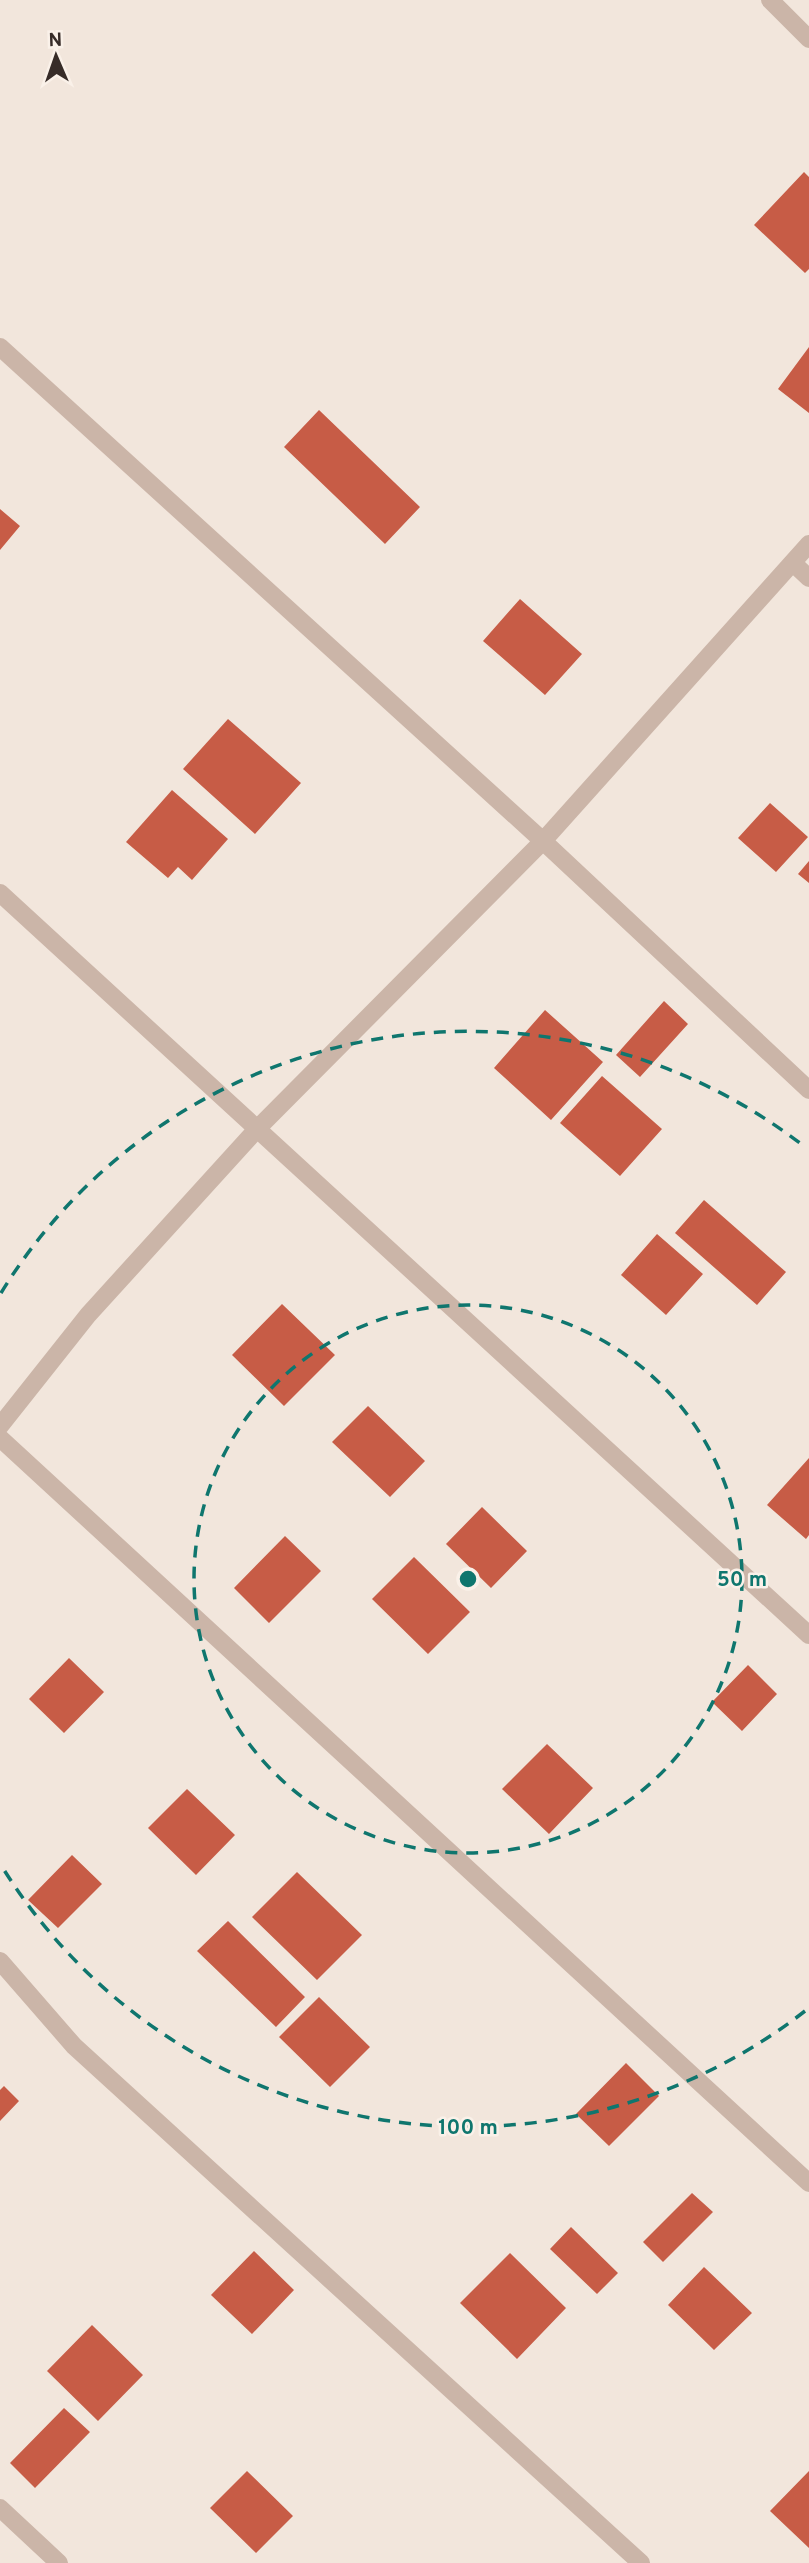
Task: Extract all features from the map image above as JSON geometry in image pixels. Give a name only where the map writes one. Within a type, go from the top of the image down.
[{"type":"street","points":[[771,0],[809,39]]},
{"type":"street","points":[[0,347],[543,841],[809,1090]]},
{"type":"street","points":[[0,1426],[88,1315],[257,1129],[543,841],[809,544]]},
{"type":"street","points":[[793,563],[809,578]]},
{"type":"street","points":[[0,893],[809,1634]]},
{"type":"street","points":[[0,1438],[809,2183]]},
{"type":"street","points":[[0,1961],[74,2046],[641,2563]]},
{"type":"street","points":[[0,2508],[59,2563]]},
{"type":"building","points":[[804,172],[809,177],[809,269],[805,273],[754,225]]},
{"type":"building","points":[[809,347],[809,413],[778,389]]},
{"type":"building","points":[[319,410],[420,507],[385,544],[284,447]]},
{"type":"building","points":[[0,509],[20,526],[0,550]]},
{"type":"building","points":[[520,599],[582,654],[545,695],[483,641]]},
{"type":"building","points":[[228,719],[301,783],[255,834],[183,769]]},
{"type":"building","points":[[172,790],[228,839],[192,880],[178,867],[168,878],[126,842]]},
{"type":"building","points":[[770,803],[808,837],[776,872],[738,838]]},
{"type":"building","points":[[809,861],[809,883],[798,874]]},
{"type":"building","points":[[664,1001],[688,1024],[640,1077],[616,1055]]},
{"type":"building","points":[[545,1010],[603,1062],[551,1120],[494,1068]]},
{"type":"building","points":[[602,1076],[662,1129],[620,1176],[560,1123]]},
{"type":"building","points":[[704,1200],[786,1272],[757,1305],[675,1233]]},
{"type":"building","points":[[657,1234],[703,1274],[666,1315],[621,1275]]},
{"type":"building","points":[[282,1304],[335,1355],[284,1406],[232,1355]]},
{"type":"building","points":[[368,1406],[425,1461],[390,1497],[332,1442]]},
{"type":"building","points":[[809,1458],[809,1535],[806,1539],[767,1505]]},
{"type":"building","points":[[482,1507],[527,1551],[491,1588],[446,1544]]},
{"type":"building","points":[[285,1536],[321,1571],[269,1623],[234,1588]]},
{"type":"building","points":[[414,1557],[470,1612],[428,1654],[372,1599]]},
{"type":"building","points":[[69,1658],[104,1692],[64,1733],[29,1699]]},
{"type":"building","points":[[748,1665],[777,1694],[742,1731],[712,1702]]},
{"type":"building","points":[[547,1744],[593,1788],[549,1834],[502,1789]]},
{"type":"building","points":[[187,1789],[235,1835],[196,1875],[148,1828]]},
{"type":"building","points":[[72,1855],[102,1884],[58,1928],[28,1900]]},
{"type":"building","points":[[297,1872],[362,1935],[317,1980],[252,1917]]},
{"type":"building","points":[[228,1921],[305,1997],[276,2027],[197,1951]]},
{"type":"building","points":[[319,1997],[370,2047],[330,2087],[279,2037]]},
{"type":"building","points":[[626,2063],[659,2096],[609,2146],[576,2114]]},
{"type":"building","points":[[4,2086],[19,2101],[0,2121],[0,2090]]},
{"type":"building","points":[[692,2193],[713,2212],[663,2262],[643,2242]]},
{"type":"building","points":[[571,2227],[618,2273],[597,2294],[550,2249]]},
{"type":"building","points":[[254,2251],[294,2290],[252,2334],[211,2295]]},
{"type":"building","points":[[510,2253],[566,2308],[517,2359],[460,2303]]},
{"type":"building","points":[[704,2267],[752,2313],[714,2350],[668,2305]]},
{"type":"building","points":[[92,2325],[143,2375],[98,2421],[47,2371]]},
{"type":"building","points":[[64,2408],[90,2432],[35,2488],[10,2463]]},
{"type":"building","points":[[247,2471],[293,2516],[256,2553],[210,2508]]},
{"type":"building","points":[[809,2471],[809,2548],[770,2511]]}]
